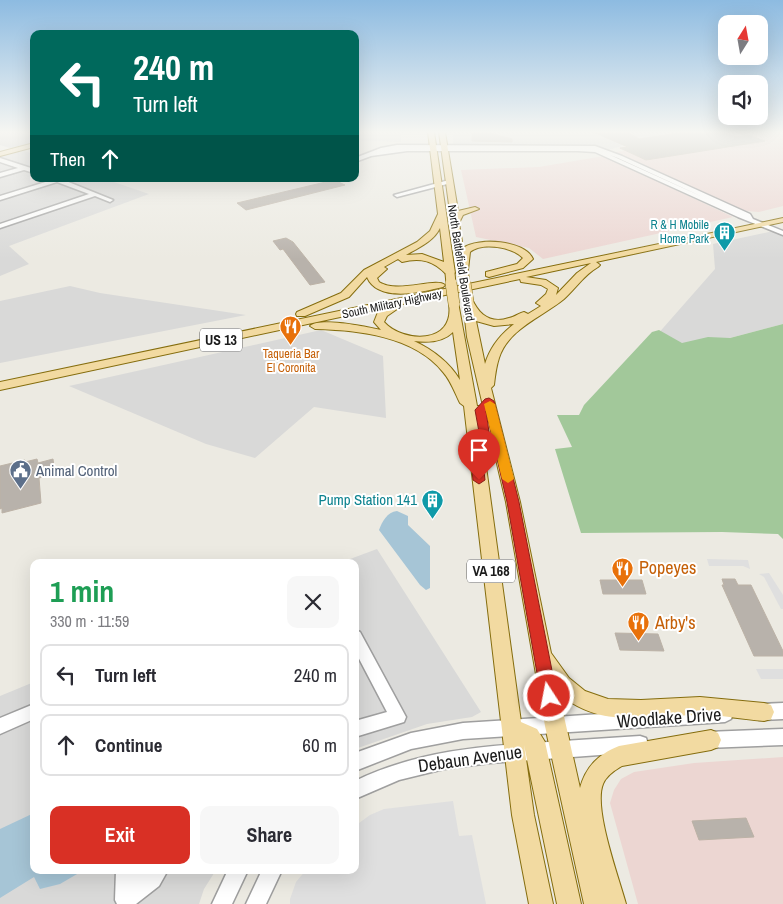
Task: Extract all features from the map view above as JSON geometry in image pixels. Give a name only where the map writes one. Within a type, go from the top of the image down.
[{"type":"main road","name":"North Battlefield Boulevard","points":[[437,174],[455,309],[472,415],[511,728]]},
{"type":"main road","name":"North Battlefield Boulevard","points":[[448,174],[451,203],[474,337],[513,502],[555,726]]},
{"type":"main road","points":[[451,203],[475,209],[460,213],[455,223]]},
{"type":"main road","name":"South Military Highway","points":[[0,386],[240,336],[783,212]]},
{"type":"main road","points":[[301,314],[345,295],[367,272],[420,244],[434,232],[442,214]]},
{"type":"main road","name":"South Military Highway","points":[[475,282],[619,255],[783,220]]},
{"type":"main road","points":[[463,270],[465,252],[467,249],[477,245],[509,247],[527,256],[526,262],[520,266],[475,282]]},
{"type":"main road","points":[[476,454],[484,432],[480,410],[488,397],[491,364],[495,351],[507,335],[563,294],[580,274],[619,255]]},
{"type":"main road","points":[[441,290],[390,290],[376,285],[372,277],[374,273],[389,265],[413,257],[434,259],[443,264],[450,273]]},
{"type":"main road","points":[[468,301],[477,316],[490,322],[505,324],[517,320],[553,292],[549,285],[528,280],[475,282]]},
{"type":"main road","name":"South Military Highway","points":[[0,377],[301,314],[441,290]]},
{"type":"main road","points":[[441,290],[387,310],[382,314],[379,322],[386,330],[398,334],[412,338],[431,339],[446,334],[450,329],[455,309]]},
{"type":"main road","points":[[240,336],[325,326],[359,329],[401,340],[427,353],[447,369],[472,415]]},
{"type":"main road","points":[[541,654],[566,688],[582,698],[608,708],[630,710],[693,706],[773,711]]},
{"type":"main road","name":"VA 168","points":[[555,726],[596,904]]},
{"type":"main road","points":[[511,728],[522,731],[530,736],[537,751],[569,904]]},
{"type":"main road","name":"VA 168","points":[[511,728],[523,815],[541,904]]},
{"type":"main road","points":[[614,904],[590,807],[590,791],[595,777],[608,762],[619,756],[711,740]]},
{"type":"street","points":[[649,174],[740,216],[783,233]]},
{"type":"street","points":[[660,174],[748,215],[750,219]]},
{"type":"street","points":[[0,198],[50,182]]},
{"type":"street","points":[[62,182],[110,200]]},
{"type":"street","points":[[397,195],[449,182]]},
{"type":"street","points":[[0,226],[96,194]]},
{"type":"street","points":[[359,644],[398,717],[359,728]]},
{"type":"street","name":"Woodlake Drive","points":[[555,726],[773,711]]},
{"type":"street","points":[[0,726],[30,712]]},
{"type":"street","name":"Debaun Avenue","points":[[359,760],[385,749],[437,735],[463,731],[555,726]]},
{"type":"street","name":"Woodlake Drive","points":[[560,749],[783,737]]},
{"type":"street","name":"Debaun Avenue","points":[[359,788],[399,770],[437,760],[560,749]]},
{"type":"street","points":[[124,902],[126,874]]},
{"type":"street","points":[[124,902],[138,874]]},
{"type":"street","points":[[124,902],[156,874]]},
{"type":"street","points":[[222,904],[236,874]]},
{"type":"street","points":[[256,904],[270,874]]},
{"type":"shaded area","points":[[0,174],[30,174],[30,182],[114,182],[149,194],[9,246],[29,264],[0,276]]},
{"type":"shaded area","points":[[462,174],[642,174],[733,217],[543,259],[529,248],[476,237]]},
{"type":"shaded area","points":[[664,174],[783,174],[783,206],[759,212],[745,211]]},
{"type":"shaded area","points":[[783,229],[783,324],[688,349],[649,344],[715,269],[713,244]]},
{"type":"shaded area","points":[[70,286],[100,293],[246,315],[0,363],[0,301]]},
{"type":"shaded area","points":[[321,330],[383,356],[386,418],[314,407],[255,458],[206,444],[69,386]]},
{"type":"shaded area","points":[[377,549],[481,712],[472,717],[427,724],[359,748],[359,559],[350,559]]},
{"type":"shaded area","points":[[707,559],[748,560],[750,569],[743,566],[709,566]]},
{"type":"shaded area","points":[[769,573],[783,595],[783,609],[781,609],[764,577],[759,574]]},
{"type":"shaded area","points":[[756,669],[783,669],[783,679],[761,679]]},
{"type":"shaded area","points":[[30,684],[30,874],[213,874],[204,889],[199,904],[0,904],[0,696]]},
{"type":"shaded area","points":[[783,757],[783,904],[638,904],[610,803],[614,790],[621,779],[634,772],[694,763]]},
{"type":"shaded area","points":[[453,801],[459,836],[472,835],[486,904],[290,904],[296,882],[303,874],[359,874],[359,823],[370,815],[384,809]]},
{"type":"green space","points":[[783,324],[783,539],[778,534],[722,532],[581,533],[555,449],[572,447],[557,415],[579,415],[584,405],[652,332],[659,330],[682,343],[708,337],[730,338]]},
{"type":"water","points":[[397,511],[408,516],[408,525],[430,546],[430,588],[426,590],[420,585],[379,530],[388,515]]},
{"type":"water","points":[[30,815],[30,874],[77,874],[60,884],[40,889],[34,877],[0,898],[0,829]]},
{"type":"building","points":[[326,182],[338,182],[345,185],[246,210],[237,203]]},
{"type":"building","points":[[286,238],[293,242],[325,282],[310,285],[283,249],[280,250],[273,241]]},
{"type":"building","name":"Animal Control","points":[[37,459],[38,463],[53,459],[55,474],[39,478],[41,503],[2,513],[2,508],[0,509],[0,466]]},
{"type":"building","points":[[722,579],[735,579],[738,585],[751,585],[783,651],[783,656],[754,656],[722,585],[724,585]]},
{"type":"building","name":"Popeyes","points":[[600,580],[642,580],[646,594],[603,594]]},
{"type":"building","name":"Arby's","points":[[615,633],[658,634],[664,651],[620,650]]},
{"type":"building","points":[[746,818],[754,837],[699,840],[692,821]]},
{"type":"slow traffic","points":[[490,404],[508,479]]},
{"type":"place","name":"R & H Mobile Home Park","points":[[725,251]]},
{"type":"place","name":"Taqueria Bar El Coronita","points":[[291,346]]},
{"type":"place","name":"Animal Control","points":[[20,490]]},
{"type":"place","name":"Pump Station 141","points":[[433,519]]},
{"type":"place","name":"Popeyes","points":[[623,587]]},
{"type":"place","name":"Arby's","points":[[639,642]]},
{"type":"route","points":[[479,480],[476,454],[484,432],[480,410],[489,401],[513,502],[549,696]]}]
